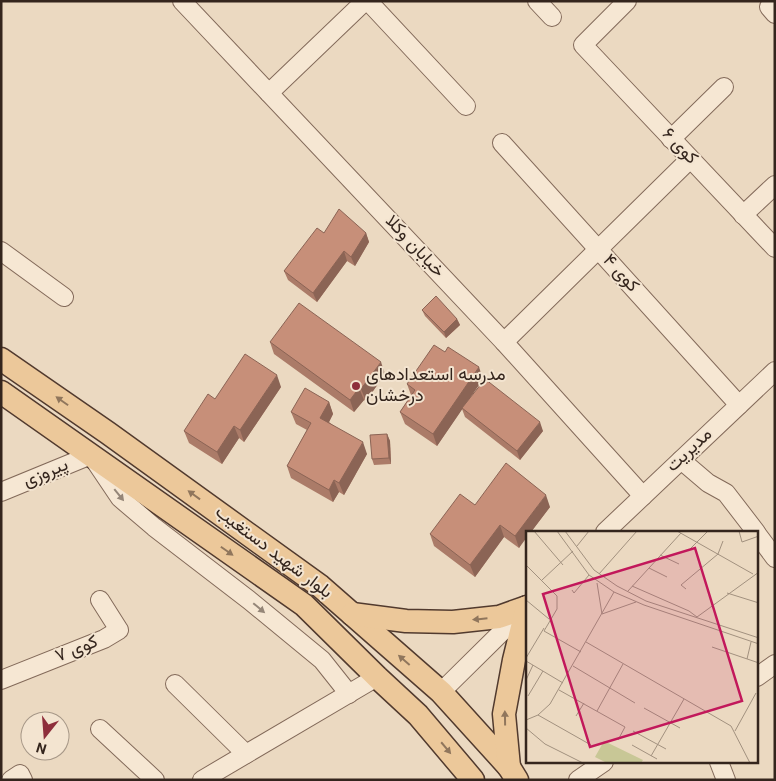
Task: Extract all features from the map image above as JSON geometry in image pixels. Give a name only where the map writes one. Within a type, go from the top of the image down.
[{"type":"main road","name":"بلوار شهید دستغیب","points":[[1,359],[108,433],[312,580],[441,692],[513,773]]},
{"type":"main road","name":"بلوار شهید دستغیب","points":[[1,392],[304,605],[418,715],[473,780]]},
{"type":"main road","points":[[352,614],[406,621],[453,622],[499,617],[526,607]]},
{"type":"main road","points":[[513,773],[504,714],[514,660],[526,611]]},
{"type":"main road","points":[[418,715],[441,692]]},
{"type":"street","name":"خیابان وکلا","points":[[182,1],[504,342],[643,496]]},
{"type":"street","points":[[269,93],[367,1],[466,106]]},
{"type":"street","points":[[537,1],[552,17]]},
{"type":"street","name":"کوی ۶","points":[[627,1],[583,45],[775,248]]},
{"type":"street","points":[[671,139],[724,87]]},
{"type":"street","name":"کوی ۴","points":[[502,143],[739,405]]},
{"type":"street","points":[[504,342],[690,158]]},
{"type":"street","points":[[744,215],[775,185]]},
{"type":"street","points":[[1,252],[64,297]]},
{"type":"street","name":"مدیریت","points":[[606,531],[775,371]]},
{"type":"street","points":[[91,455],[120,498],[322,660],[348,694]]},
{"type":"street","name":"پیروزی","points":[[1,492],[91,455]]},
{"type":"street","points":[[681,460],[708,483],[726,493],[755,531]]},
{"type":"street","points":[[758,534],[775,558]]},
{"type":"street","name":"کوی ۷","points":[[1,680],[104,639],[119,630],[100,600]]},
{"type":"street","points":[[441,692],[526,608]]},
{"type":"street","points":[[758,675],[775,664]]},
{"type":"street","points":[[202,780],[377,677]]},
{"type":"street","points":[[175,684],[246,754]]},
{"type":"street","points":[[100,729],[155,780]]},
{"type":"street","points":[[578,780],[601,764]]},
{"type":"street","points":[[720,764],[726,780]]},
{"type":"street","points":[[11,780],[20,774],[23,780]]},
{"type":"building","points":[[339,209],[366,233],[351,257],[344,251],[313,293],[284,271],[317,228],[324,233]]},
{"type":"building","points":[[436,296],[457,319],[444,332],[422,310]]},
{"type":"building","points":[[299,303],[381,362],[361,389],[359,388],[350,400],[270,342]]},
{"type":"building","points":[[434,345],[445,352],[448,347],[479,367],[433,434],[400,412],[415,390],[407,384]]},
{"type":"building","points":[[245,354],[277,375],[240,430],[234,426],[217,452],[184,431],[208,394],[215,399]]},
{"type":"building","points":[[485,379],[540,422],[517,451],[462,408]]},
{"type":"building","points":[[305,388],[329,402],[320,418],[363,442],[339,483],[334,480],[329,490],[287,466],[311,423],[291,412]]},
{"type":"building","points":[[387,434],[389,458],[372,459],[370,435]]},
{"type":"building","points":[[506,463],[546,495],[515,536],[500,525],[470,565],[430,534],[460,494],[475,505]]},
{"type":"place","name":"مدرسه استعدادهای درخشان","points":[[356,386]]}]
